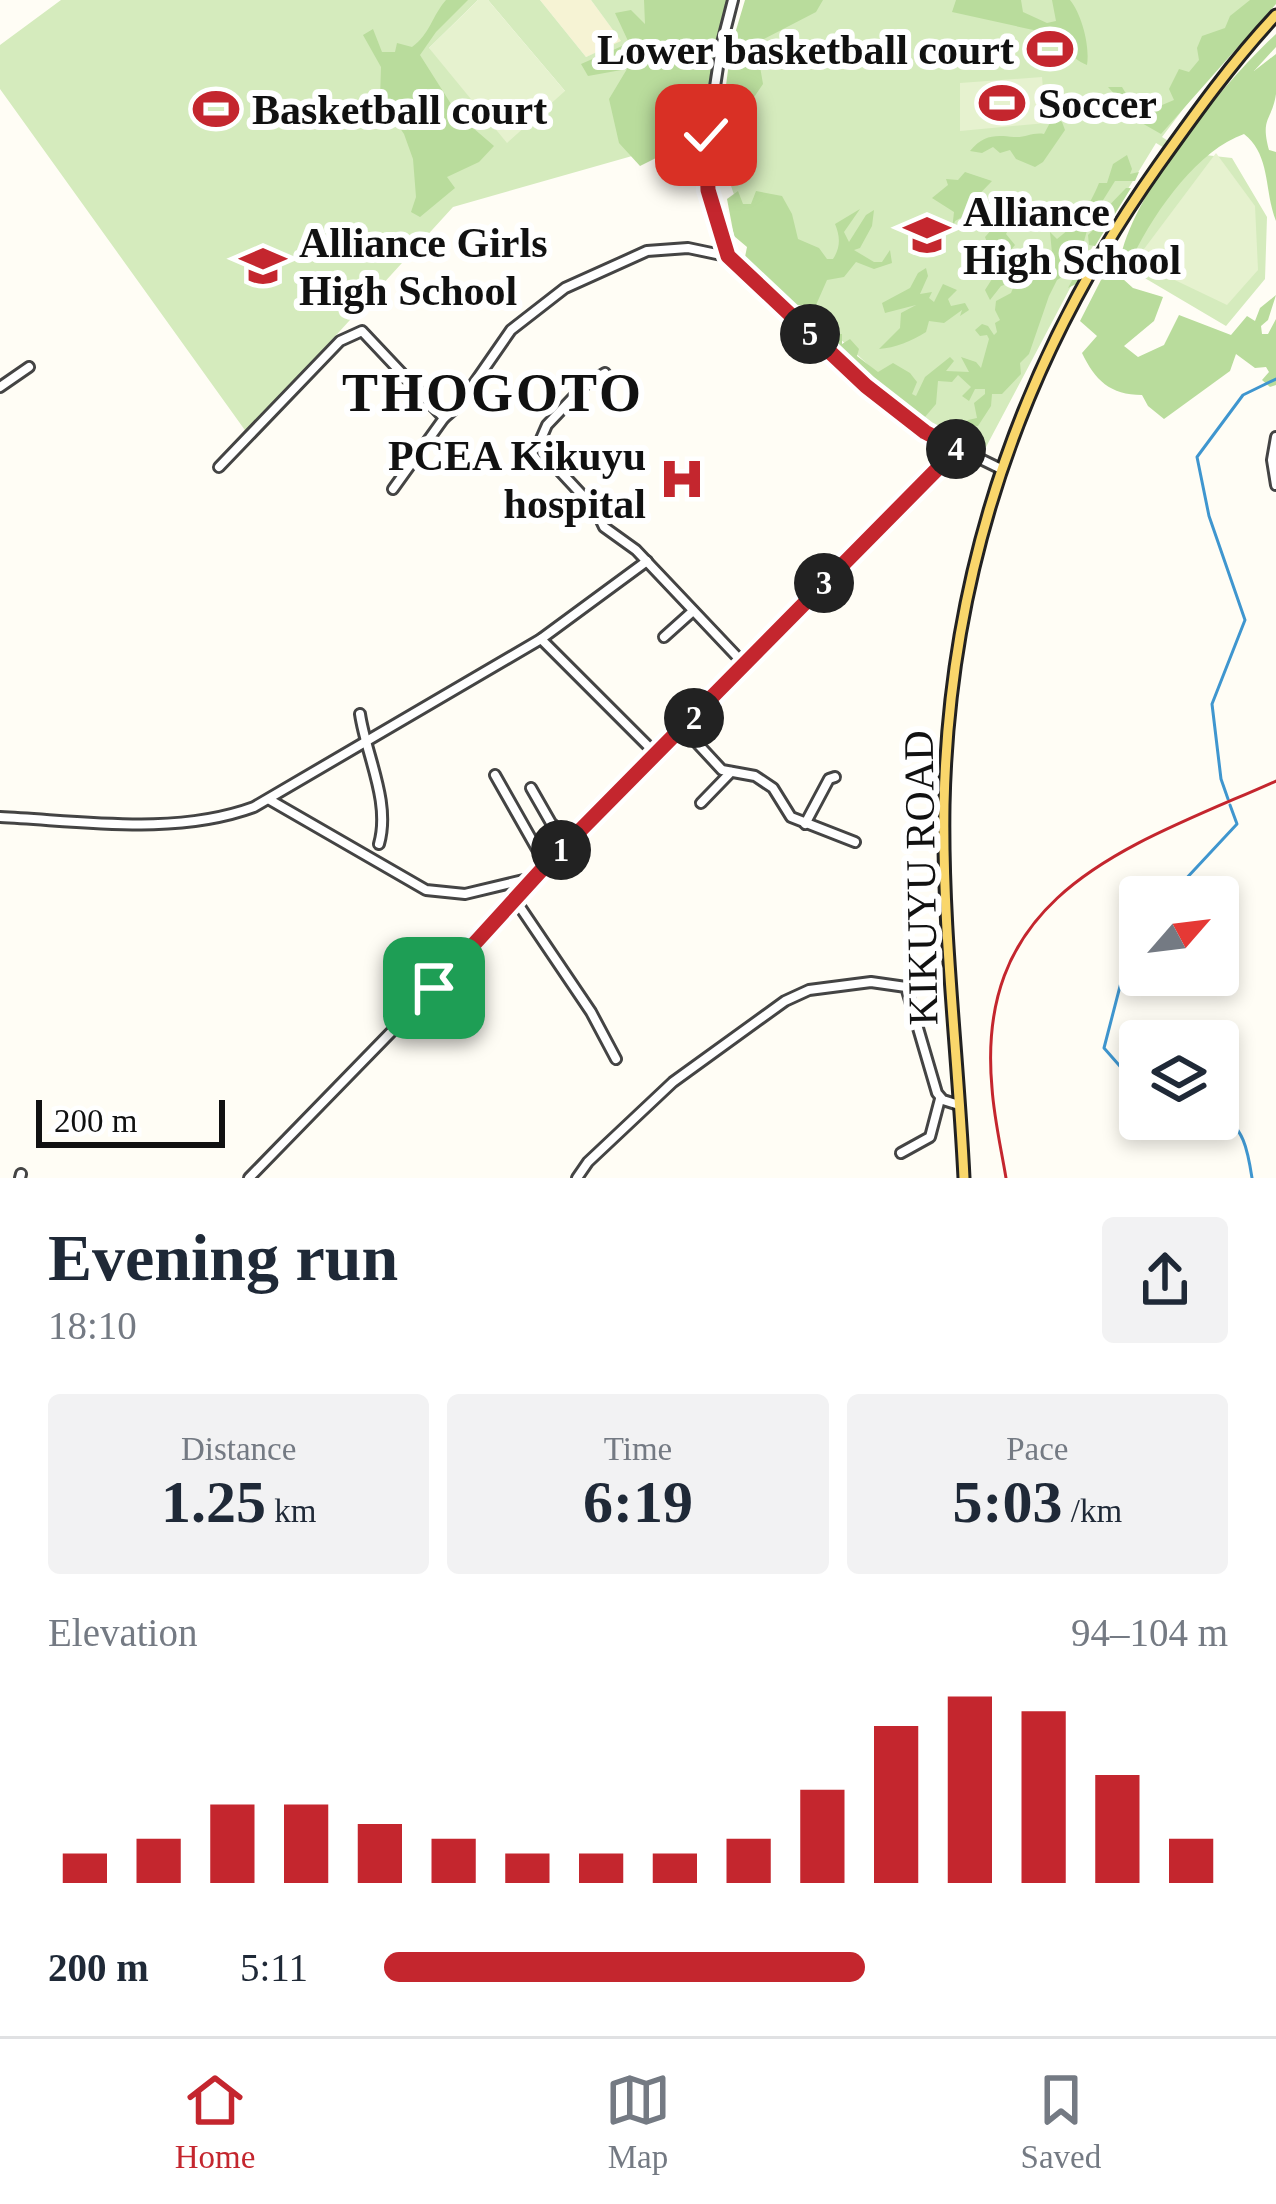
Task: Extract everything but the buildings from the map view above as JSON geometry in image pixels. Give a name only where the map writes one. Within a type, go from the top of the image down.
[{"type":"main road","name":"KIKUYU ROAD","points":[[964,1178],[945,872],[946,760],[964,624],[999,468],[1055,337],[1138,193],[1209,94],[1276,15]]},
{"type":"street","points":[[733,0],[705,154],[708,190],[728,256],[866,386],[925,432],[999,468]]},
{"type":"street","points":[[393,489],[511,330],[565,288],[647,251],[688,248],[728,256]]},
{"type":"street","points":[[219,467],[355,331],[369,334],[444,418]]},
{"type":"street","points":[[0,387],[29,367]]},
{"type":"street","points":[[605,373],[586,384],[548,425],[541,448],[560,475],[596,510],[604,527],[647,561],[745,664]]},
{"type":"street","points":[[1276,437],[1272,460],[1276,485]]},
{"type":"street","points":[[249,1178],[434,988],[533,878],[957,449]]},
{"type":"street","points":[[0,818],[151,824],[208,821],[270,800],[542,639],[647,561]]},
{"type":"street","points":[[664,637],[693,611]]},
{"type":"street","points":[[542,639],[657,755]]},
{"type":"street","points":[[360,714],[379,791],[379,844]]},
{"type":"street","points":[[684,729],[715,764],[755,776],[773,788],[788,813],[855,842]]},
{"type":"street","points":[[701,803],[730,772]]},
{"type":"street","points":[[494,775],[546,865]]},
{"type":"street","points":[[805,824],[829,779],[835,777]]},
{"type":"street","points":[[530,788],[554,827],[571,840]]},
{"type":"street","points":[[270,800],[414,887],[465,894],[533,878]]},
{"type":"street","points":[[514,898],[591,1012],[616,1059]]},
{"type":"street","points":[[577,1178],[648,1103],[785,1000],[809,990],[871,982],[906,987],[940,1097],[930,1137],[901,1153]]},
{"type":"street","points":[[940,1097],[959,1105]]},
{"type":"shaded area","points":[[540,0],[591,0],[622,42],[586,57]]},
{"type":"green space","name":"Alliance Girls High School","points":[[61,0],[478,0],[429,48],[565,91],[488,0],[540,0],[586,57],[621,41],[591,0],[721,0],[699,137],[453,207],[247,433],[0,89],[0,45]]},
{"type":"green space","points":[[446,0],[468,0],[420,55],[458,115],[494,146],[479,162],[447,177],[455,188],[420,217],[411,212],[416,197],[413,159],[404,134],[380,99],[381,67],[363,35],[373,29],[382,52],[395,52],[397,43],[412,47]]},
{"type":"green space","points":[[478,0],[488,0],[565,91],[507,143],[429,48]]},
{"type":"green space","points":[[644,0],[727,0],[703,124],[691,145],[677,141],[640,166],[619,143],[609,99],[627,69],[588,76],[581,64],[629,43],[615,13],[631,10],[645,24]]},
{"type":"green space","points":[[745,0],[823,0],[816,12],[756,43],[763,84],[748,106],[751,125],[736,145],[719,139],[731,47]]},
{"type":"green space","name":"Alliance High School","points":[[748,0],[1271,0],[1162,137],[1187,153],[1232,158],[1267,217],[1265,279],[1226,326],[1121,264],[1183,159],[1156,143],[1087,256],[986,447],[942,433],[811,312],[739,209],[723,163],[731,65]]},
{"type":"green space","points":[[956,0],[1021,0],[1023,12],[1047,23],[1056,21],[1052,0],[1070,0],[1084,31],[1087,65],[1047,33],[952,12]]},
{"type":"green space","points":[[1250,0],[1276,0],[1276,4],[1161,134],[1140,122],[1108,87],[1122,87],[1131,102],[1141,98],[1138,106],[1143,113],[1174,100],[1169,89],[1179,69],[1189,72],[1199,60],[1202,36],[1225,28],[1230,16]]},
{"type":"green space","points":[[1276,34],[1276,47],[1254,71],[1276,54],[1276,94],[1266,131],[1269,150],[1276,152],[1276,221],[1259,152],[1244,134],[1206,157],[1171,194],[1123,279],[1133,288],[1163,297],[1154,321],[1124,346],[1138,357],[1164,345],[1179,315],[1231,335],[1247,316],[1255,321],[1260,308],[1276,295],[1268,320],[1261,326],[1262,334],[1268,334],[1276,319],[1276,385],[1270,387],[1262,380],[1269,372],[1266,367],[1255,368],[1236,354],[1230,371],[1164,419],[1142,395],[1112,389],[1092,371],[1082,353],[1097,336],[1080,321],[1102,278],[1119,272],[1137,212],[1180,144]]},
{"type":"green space","name":"Soccer","points":[[1042,77],[1046,123],[960,131],[960,83]]},
{"type":"green space","points":[[1053,117],[1065,130],[1035,167],[1016,159],[1010,150],[970,151],[990,137],[1044,134]]},
{"type":"green space","points":[[1216,153],[1255,206],[1258,270],[1227,305],[1135,261]]},
{"type":"green space","points":[[1127,155],[1130,174],[1139,172],[1135,181],[1115,181],[1095,213],[1098,217],[1131,188],[1095,246],[1089,245],[1088,235],[1096,227],[1089,223],[1083,245],[1060,263],[1081,259],[1080,282],[1068,288],[1075,275],[1069,273],[1057,280],[1029,354],[1020,363],[1021,374],[1002,394],[992,394],[991,406],[978,426],[964,428],[968,420],[977,418],[974,403],[985,389],[975,389],[969,401],[962,396],[971,387],[958,375],[952,382],[938,381],[936,404],[919,424],[823,335],[842,334],[842,344],[850,339],[859,349],[857,356],[878,372],[893,363],[910,373],[917,382],[912,394],[916,396],[925,377],[950,357],[954,361],[946,371],[969,372],[961,357],[981,368],[989,339],[975,330],[982,324],[994,335],[997,332],[996,301],[1011,293],[1015,283],[1011,271],[1007,284],[990,300],[985,290],[992,279],[1002,279],[1005,268],[985,237],[1007,212],[1012,223],[1006,234],[1015,245],[1005,257],[1008,261],[1021,259],[1025,252],[1034,257],[1052,253],[1050,232],[1057,239],[1071,227],[1099,183],[1107,183],[1113,164]]},
{"type":"green space","points":[[965,172],[992,181],[965,209],[982,213],[980,206],[990,196],[986,212],[998,217],[987,226],[979,222],[972,227],[968,214],[955,221],[952,230],[954,212],[932,198],[948,185],[946,179],[958,180]]},
{"type":"green space","points":[[738,191],[743,204],[751,204],[756,191],[782,196],[798,239],[819,248],[827,259],[833,259],[838,246],[835,224],[860,209],[844,232],[849,242],[874,210],[872,226],[854,250],[882,262],[890,250],[892,263],[874,269],[856,262],[844,277],[827,280],[816,305],[782,300],[759,277],[745,257],[747,247],[734,236],[727,199]]},
{"type":"green space","points":[[926,268],[928,276],[920,294],[932,292],[929,298],[934,302],[943,284],[957,290],[948,299],[951,306],[965,303],[969,310],[944,323],[929,321],[921,335],[879,349],[900,328],[901,313],[916,305],[885,313],[882,303],[910,288]]},
{"type":"waterway","points":[[1228,799],[1212,704],[1245,620],[1209,516],[1197,457],[1243,395],[1276,379]]},
{"type":"waterway","points":[[1189,876],[1237,824],[1230,805]]},
{"type":"waterway","points":[[1119,990],[1104,1048],[1119,1065]]},
{"type":"waterway","points":[[1239,1132],[1252,1178]]},
{"type":"railway","points":[[1006,1178],[992,1088],[993,1021],[1008,966],[1035,921],[1073,885],[1117,855],[1276,781]]},
{"type":"place","name":"Lower basketball court","points":[[1050,49]]},
{"type":"place","name":"Soccer","points":[[1002,103]]},
{"type":"place","name":"Basketball court","points":[[216,109]]},
{"type":"place","name":"Alliance High School","points":[[927,235]]},
{"type":"place","name":"Alliance Girls High School","points":[[263,266]]},
{"type":"place","name":"PCEA Kikuyu hospital","points":[[682,479]]},
{"type":"district","name":"THOGOTO","points":[[493,392]]},
{"type":"route","points":[[434,988],[546,865],[957,449],[925,432],[866,386],[728,256],[708,190],[706,135]]}]
